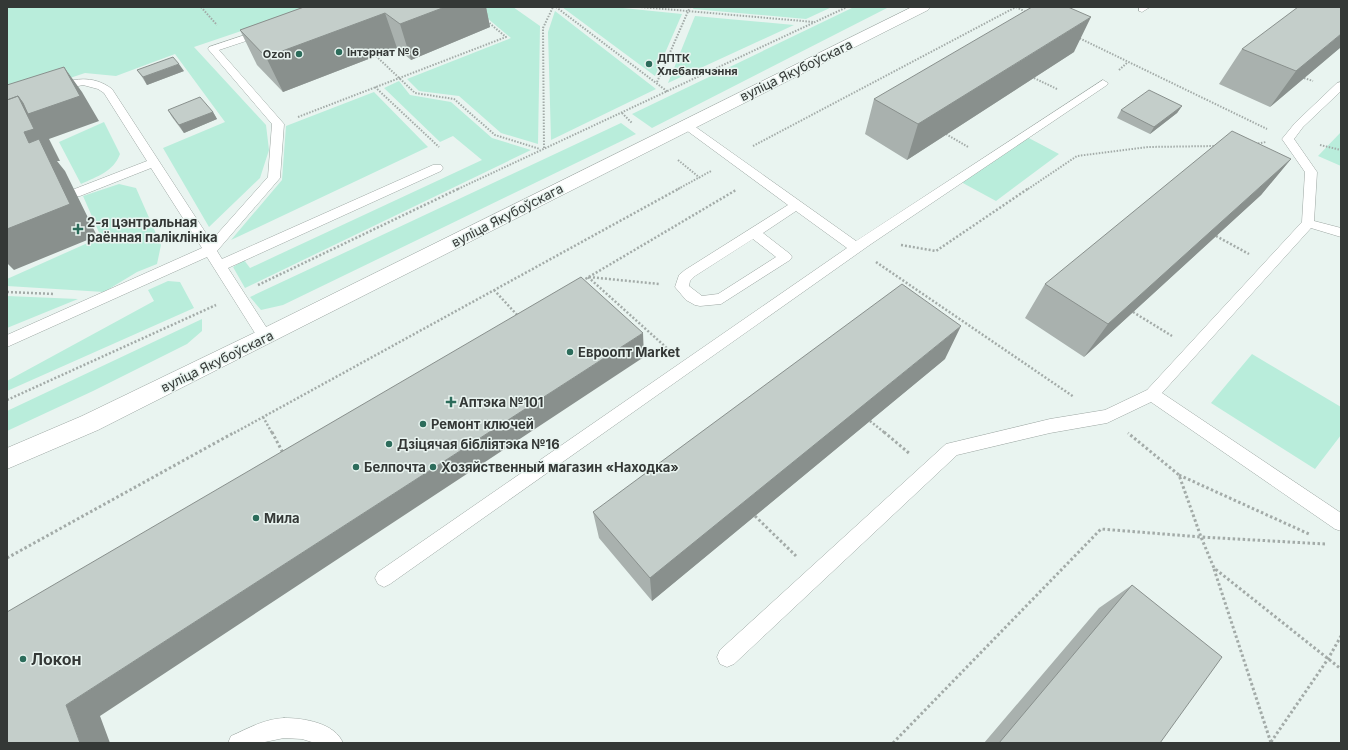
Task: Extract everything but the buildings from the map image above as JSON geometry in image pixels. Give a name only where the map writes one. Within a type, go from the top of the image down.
[{"type":"main road","name":"вуліца Якубоўскага","points":[[7,460],[90,423],[265,337],[923,7]]},
{"type":"main road","name":"вуліца Якубоўскага","points":[[7,471],[90,423]]},
{"type":"lane","points":[[7,341],[210,250],[274,178],[278,124],[213,49],[275,27]]},
{"type":"lane","points":[[42,93],[70,83],[86,81],[99,83],[108,91],[265,337]]},
{"type":"lane","points":[[384,578],[856,248],[1103,83]]},
{"type":"lane","points":[[727,657],[952,449],[1050,426],[1108,416],[1152,394],[1308,223],[1311,172],[1288,139],[1299,125],[1341,85]]},
{"type":"lane","points":[[686,125],[856,248]]},
{"type":"lane","points":[[76,193],[154,163]]},
{"type":"lane","points":[[219,266],[437,168]]},
{"type":"lane","points":[[753,232],[785,257],[721,299],[700,301],[691,296],[682,287],[684,280],[690,273],[753,232],[796,205]]},
{"type":"lane","points":[[1308,223],[1341,233]]},
{"type":"lane","points":[[1152,394],[1341,523]]},
{"type":"lane","points":[[238,743],[267,730],[298,728],[324,736],[333,743]]},
{"type":"path","points":[[542,148],[543,28],[554,7],[657,82],[668,92]]},
{"type":"path","points":[[641,7],[815,22]]},
{"type":"path","points":[[657,82],[690,7]]},
{"type":"path","points":[[7,400],[238,295],[542,148],[668,92],[847,7]]},
{"type":"path","points":[[7,558],[722,166],[731,158],[1016,7],[1030,14]]},
{"type":"path","points":[[278,124],[506,37],[488,22]]},
{"type":"path","points":[[1072,35],[1288,139],[1341,150]]},
{"type":"path","points":[[376,56],[415,93],[454,99],[495,135],[542,148]]},
{"type":"path","points":[[375,87],[453,160],[437,168]]},
{"type":"path","points":[[622,113],[632,123]]},
{"type":"path","points":[[1252,145],[1288,139]]},
{"type":"path","points":[[936,251],[1077,156],[1148,148],[1216,146]]},
{"type":"path","points":[[678,160],[700,178]]},
{"type":"path","points":[[576,284],[758,177]]},
{"type":"path","points":[[1216,236],[1270,265]]},
{"type":"path","points":[[872,259],[1061,389],[1108,416],[1179,475],[1310,535]]},
{"type":"path","points":[[588,277],[682,287]]},
{"type":"path","points":[[588,277],[687,366]]},
{"type":"path","points":[[494,290],[520,317]]},
{"type":"path","points":[[1133,312],[1192,349]]},
{"type":"path","points":[[513,321],[526,313]]},
{"type":"path","points":[[263,417],[285,455],[278,459]]},
{"type":"path","points":[[870,421],[930,470]]},
{"type":"path","points":[[1179,475],[1201,537],[1214,568],[1271,743]]},
{"type":"path","points":[[755,516],[815,575]]},
{"type":"path","points":[[893,743],[1101,529],[1332,545],[1317,538]]},
{"type":"path","points":[[1214,568],[1341,669]]},
{"type":"path","points":[[1271,743],[1328,659],[1341,636]]},
{"type":"green space","points":[[7,7],[312,7],[194,47],[266,125],[269,150],[260,178],[209,227],[163,148],[225,122],[175,54],[116,76],[85,73],[7,99]]},
{"type":"green space","points":[[474,7],[513,7],[540,26],[538,144],[501,133],[459,96],[419,91],[407,79],[511,38]]},
{"type":"green space","points":[[562,7],[613,7],[682,14],[655,76]]},
{"type":"green space","points":[[694,7],[832,7],[806,19],[693,9]]},
{"type":"green space","points":[[854,7],[889,7],[652,128],[632,114]]},
{"type":"green space","points":[[555,11],[656,89],[551,140],[548,32]]},
{"type":"green space","points":[[695,16],[794,25],[668,83]]},
{"type":"green space","points":[[399,81],[410,95],[451,102],[492,138],[531,150],[245,288],[233,267],[244,260],[250,268],[482,160],[453,136],[440,142],[384,88]]},
{"type":"green space","points":[[374,92],[428,147],[231,240],[282,180],[286,126]]},
{"type":"green space","points":[[104,122],[120,154],[113,165],[104,173],[81,184],[59,142]]},
{"type":"green space","points":[[621,123],[636,134],[283,305],[261,310],[250,297]]},
{"type":"green space","points":[[1341,132],[1341,166],[1318,156]]},
{"type":"green space","points":[[1025,136],[1059,154],[996,201],[961,182]]},
{"type":"green space","points":[[119,184],[136,188],[161,245],[157,264],[137,272],[104,292],[7,286],[7,279],[101,237],[83,196]]},
{"type":"green space","points":[[168,281],[180,282],[194,308],[7,391],[7,381],[154,301],[148,290]]},
{"type":"green space","points":[[7,296],[78,299],[7,328]]},
{"type":"green space","points":[[202,319],[202,331],[187,344],[93,391],[7,431],[7,411]]},
{"type":"green space","points":[[1252,354],[1341,407],[1341,435],[1315,469],[1211,403]]},
{"type":"place","name":"Інтэрнат № 6","points":[[339,52]]},
{"type":"place","name":"Ozon","points":[[299,54]]},
{"type":"place","name":"ДПТК Хлебапячэння","points":[[649,64]]},
{"type":"place","name":"2-я цэнтральная раённая паліклініка","points":[[78,229]]},
{"type":"place","name":"Евроопт Market","points":[[570,352]]},
{"type":"place","name":"Аптэка №101","points":[[451,402]]},
{"type":"place","name":"Ремонт ключей","points":[[423,424]]},
{"type":"place","name":"Дзіцячая бібліятэка №16","points":[[389,444]]},
{"type":"place","name":"Белпочта","points":[[356,467]]},
{"type":"place","name":"Хозяйственный магазин «Находка»","points":[[433,467]]},
{"type":"place","name":"Мила","points":[[256,518]]},
{"type":"place","name":"Локон","points":[[23,659]]}]
